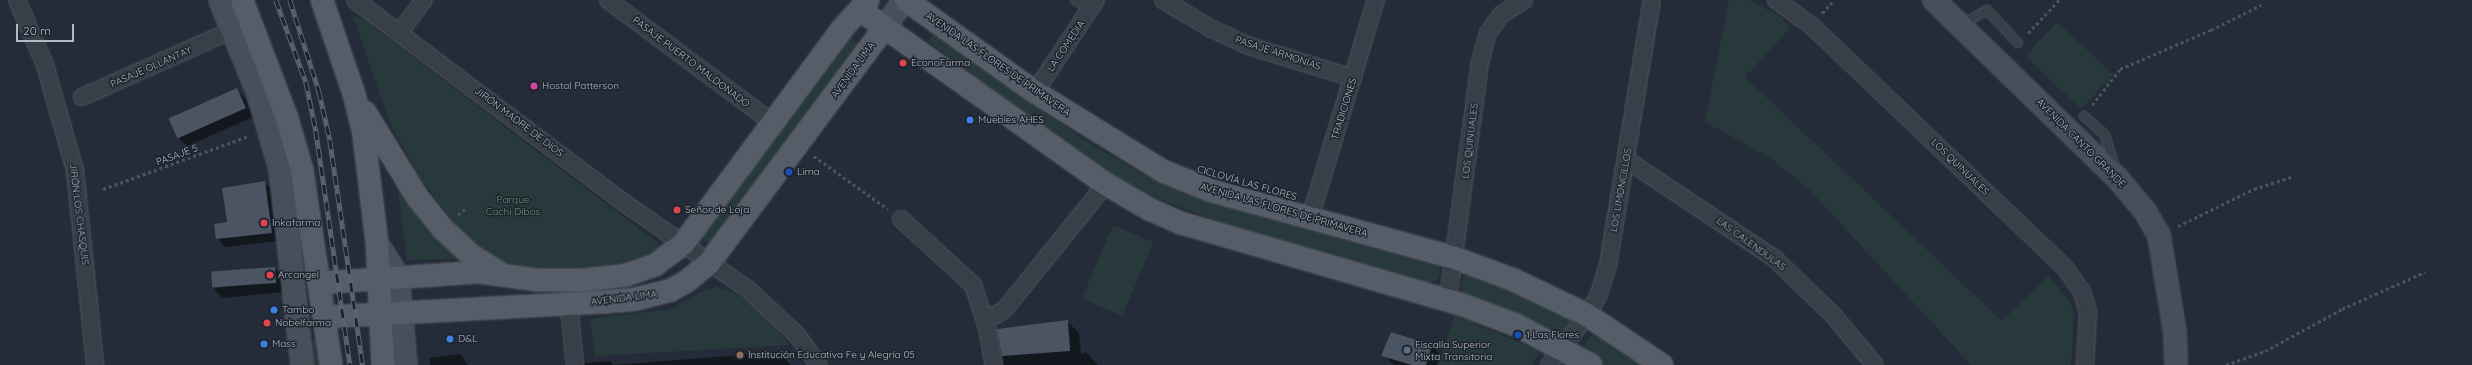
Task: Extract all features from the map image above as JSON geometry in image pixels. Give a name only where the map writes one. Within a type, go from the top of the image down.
[{"type":"main road","points":[[220,0],[257,90],[280,168],[302,365]]},
{"type":"main road","points":[[242,0],[294,140],[302,170],[331,365]]},
{"type":"main road","points":[[322,0],[354,94],[369,168],[377,244],[388,277],[403,311],[406,365]]},
{"type":"main road","name":"AVENIDA LIMA","points":[[297,318],[379,314],[403,311],[570,304],[636,299],[661,294],[687,281],[709,263],[798,146],[905,0]]},
{"type":"main road","name":"AVENIDA LAS FLORES DE PRIMAVERA","points":[[905,0],[1035,92],[1163,171],[1212,191],[1455,258],[1535,289],[1587,315],[1662,365]]},
{"type":"main road","name":"AVENIDA CANTO GRANDE","points":[[1934,0],[2118,178],[2145,211],[2159,235],[2171,304],[2176,365]]},
{"type":"main road","points":[[293,285],[388,277],[479,272],[557,281],[626,275],[665,260],[683,244],[842,29],[864,5],[884,27],[1106,184],[1149,210],[1181,223],[1448,299],[1516,325],[1555,356],[1591,365]]},
{"type":"main road","points":[[354,94],[418,198],[443,229],[471,255],[507,276]]},
{"type":"main road","points":[[383,365],[379,314],[388,277]]},
{"type":"street","name":"JIRÓN LOS CHASQUIS","points":[[17,0],[47,72],[75,170],[96,365]]},
{"type":"street","name":"JIRÓN MADRE DE DIOS","points":[[354,0],[400,33],[616,197],[749,290],[774,312],[796,335],[819,365]]},
{"type":"street","points":[[400,33],[424,0]]},
{"type":"street","name":"PASAJE PUERTO MALDONADO","points":[[608,0],[773,123]]},
{"type":"street","name":"PASAJE ARMONÍAS","points":[[1163,0],[1212,29],[1249,46],[1353,78]]},
{"type":"street","name":"TRADICIONES","points":[[1310,218],[1376,0]]},
{"type":"street","name":"LOS QUINUALES","points":[[1448,299],[1455,258],[1480,62],[1488,33],[1502,14],[1524,0]]},
{"type":"street","name":"LOS LIMONCILLOS","points":[[1555,356],[1587,315],[1599,294],[1608,265],[1627,160],[1652,0]]},
{"type":"street","name":"LOS QUINUALES","points":[[1776,0],[1813,27],[2066,269],[2082,292],[2088,312],[2085,365]]},
{"type":"street","name":"LA COMEDIA","points":[[1035,92],[1093,5]]},
{"type":"street","name":"PASAJE OLLANTAY","points":[[82,97],[219,36]]},
{"type":"street","name":"LAS CALENDULAS","points":[[1627,160],[1774,258],[1832,315],[1875,365]]},
{"type":"street","points":[[984,318],[996,315],[1005,309],[1106,184]]},
{"type":"street","points":[[901,219],[972,285],[984,318],[994,365]]},
{"type":"street","points":[[570,304],[575,365]]},
{"type":"lane","points":[[1075,0],[1093,5]]},
{"type":"lane","points":[[1960,25],[1987,10],[2018,43]]},
{"type":"lane","points":[[2084,116],[2105,135],[2118,178]]},
{"type":"path","points":[[1819,16],[1834,0]]},
{"type":"path","points":[[2049,11],[2059,0]]},
{"type":"path","points":[[2084,116],[2120,69],[2211,30],[2261,5]]},
{"type":"path","name":"PASAJE 5","points":[[103,189],[257,133]]},
{"type":"path","points":[[798,146],[901,219]]},
{"type":"path","points":[[2159,235],[2254,189],[2292,177]]},
{"type":"path","points":[[2226,365],[2265,351],[2342,309],[2425,272]]},
{"type":"green space","points":[[1729,0],[1749,0],[1779,16],[1791,27],[1745,77],[2002,321],[2048,276],[2069,301],[2074,313],[2071,365],[1971,365],[1808,188],[1769,157],[1705,122]]},
{"type":"green space","name":"Parque Cachi Dibos","points":[[353,16],[364,20],[662,246],[644,256],[621,263],[568,271],[516,268],[495,260],[467,240],[421,179],[390,123]]},
{"type":"green space","points":[[2057,22],[2113,75],[2081,109],[2025,56]]},
{"type":"green space","points":[[933,33],[1084,140],[1150,178],[1246,213],[1437,266],[1440,273],[1437,280],[1428,283],[1237,228],[1140,192],[1075,151],[929,42]]},
{"type":"green space","points":[[849,37],[860,44],[711,244],[703,241],[700,236]]},
{"type":"green space","points":[[396,177],[439,239],[458,259],[407,260]]},
{"type":"green space","points":[[1113,225],[1154,242],[1122,316],[1082,299]]},
{"type":"green space","points":[[1466,273],[1472,273],[1570,316],[1569,322],[1561,334],[1552,333],[1464,293],[1460,286]]},
{"type":"green space","points":[[716,287],[731,291],[754,305],[774,324],[789,345],[595,356],[590,319],[672,309],[698,293]]},
{"type":"green space","points":[[1455,315],[1540,351],[1532,365],[1438,365]]},
{"type":"green space","points":[[1595,331],[1644,365],[1603,365],[1582,349]]},
{"type":"green space","points":[[317,333],[324,365],[310,365],[310,346]]},
{"type":"building","points":[[237,88],[246,108],[177,139],[168,119]]},
{"type":"building","points":[[265,181],[272,233],[216,239],[214,224],[227,222],[222,188]]},
{"type":"building","points":[[275,267],[276,283],[212,287],[211,271]]},
{"type":"building","points":[[1068,320],[1070,351],[1002,356],[997,329]]},
{"type":"building","name":"Fiscalía Superior Mixta Transitoria","points":[[1391,332],[1432,345],[1426,365],[1412,365],[1381,356]]},
{"type":"railway","points":[[276,0],[306,82],[316,131],[350,365]]},
{"type":"railway","points":[[290,0],[319,91],[330,140],[363,365]]},
{"type":"place","name":"EconoFarma","points":[[903,63]]},
{"type":"place","name":"Hostal Patterson","points":[[534,86]]},
{"type":"place","name":"Muebles AHES","points":[[970,120]]},
{"type":"place","name":"Lima","points":[[789,172]]},
{"type":"place","name":"Señor de Loja","points":[[677,210]]},
{"type":"place","name":"Inkafarma","points":[[264,223]]},
{"type":"place","name":"Arcangel","points":[[270,275]]},
{"type":"place","name":"Tambo","points":[[274,310]]},
{"type":"place","name":"Nobelfarma","points":[[267,323]]},
{"type":"place","name":"1 Las Flores","points":[[1518,335]]},
{"type":"place","name":"D&L","points":[[450,339]]},
{"type":"place","name":"Mass","points":[[264,344]]},
{"type":"place","name":"Fiscalía Superior Mixta Transitoria","points":[[1407,350]]},
{"type":"place","name":"Institución Educativa Fe y Alegría 05","points":[[740,355]]}]
